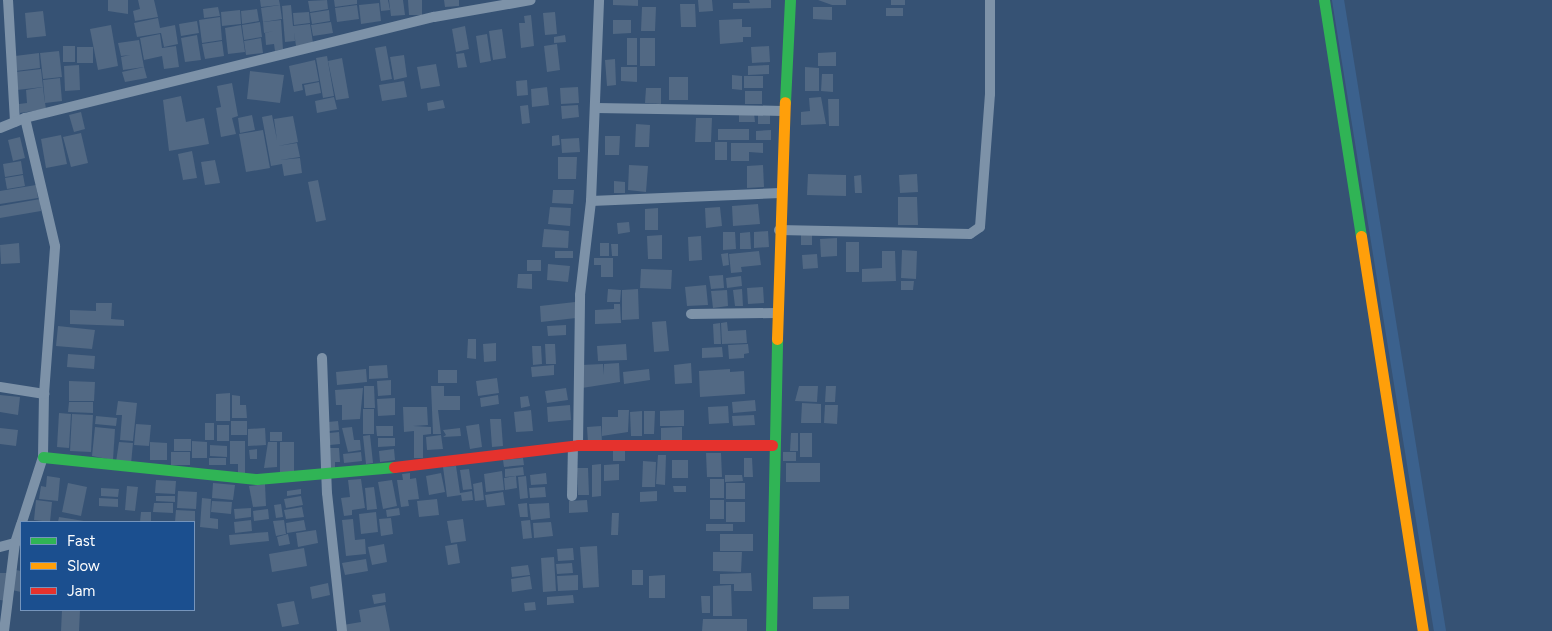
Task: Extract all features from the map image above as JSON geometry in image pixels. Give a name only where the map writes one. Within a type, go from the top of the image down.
[{"type":"street","points":[[8,0],[20,120],[55,246],[44,394],[43,457],[23,521]]},
{"type":"street","points":[[0,128],[20,120],[434,17],[531,0]]},
{"type":"street","points":[[572,496],[576,445],[580,288],[591,201],[596,108],[598,0]]},
{"type":"street","points":[[771,631],[772,445],[783,111],[790,0]]},
{"type":"street","points":[[779,230],[970,234],[980,226],[990,94],[990,0]]},
{"type":"street","points":[[1324,0],[1423,631]]},
{"type":"street","points":[[596,108],[783,111]]},
{"type":"street","points":[[591,201],[780,193]]},
{"type":"street","points":[[691,314],[776,313]]},
{"type":"street","points":[[322,358],[326,475],[342,631]]},
{"type":"street","points":[[0,387],[44,394]]},
{"type":"street","points":[[43,457],[257,479],[326,475],[576,445],[772,445]]},
{"type":"street","points":[[4,631],[15,543],[20,529]]},
{"type":"street","points":[[0,547],[15,543]]},
{"type":"building","points":[[108,0],[128,0],[128,14],[108,11]]},
{"type":"building","points":[[138,0],[154,0],[158,17],[135,21],[133,11],[140,9]]},
{"type":"building","points":[[260,0],[279,0],[280,5],[261,7]]},
{"type":"building","points":[[327,0],[328,9],[310,12],[308,1]]},
{"type":"building","points":[[334,0],[357,0],[357,4],[335,7]]},
{"type":"building","points":[[380,0],[388,0],[390,10],[381,11]]},
{"type":"building","points":[[389,0],[403,0],[405,15],[391,16]]},
{"type":"building","points":[[408,0],[422,0],[422,15],[409,15]]},
{"type":"building","points":[[444,0],[459,0],[459,6],[445,7]]},
{"type":"building","points":[[613,0],[638,0],[638,6],[613,5]]},
{"type":"building","points":[[698,0],[712,0],[713,11],[699,12]]},
{"type":"building","points":[[749,0],[771,0],[771,8],[733,9],[733,3],[750,3]]},
{"type":"building","points":[[818,0],[846,0],[846,5],[832,5]]},
{"type":"building","points":[[891,0],[905,0],[905,5],[891,5]]},
{"type":"building","points":[[379,3],[381,21],[361,24],[359,5]]},
{"type":"building","points":[[680,4],[695,4],[696,27],[681,27]]},
{"type":"building","points":[[280,5],[282,19],[263,22],[261,8]]},
{"type":"building","points":[[291,5],[293,26],[310,24],[313,43],[296,46],[294,32],[295,41],[285,42],[282,6]]},
{"type":"building","points":[[357,5],[359,19],[337,22],[335,8]]},
{"type":"building","points":[[218,7],[220,16],[204,18],[203,9]]},
{"type":"building","points":[[642,7],[656,7],[655,31],[641,31]]},
{"type":"building","points":[[813,7],[832,7],[832,20],[813,19]]},
{"type":"building","points":[[886,8],[903,8],[903,16],[886,16]]},
{"type":"building","points":[[257,9],[259,21],[242,24],[241,11]]},
{"type":"building","points":[[240,10],[241,24],[222,26],[221,12]]},
{"type":"building","points":[[329,10],[330,21],[312,24],[310,13]]},
{"type":"building","points":[[43,11],[46,36],[27,38],[25,13]]},
{"type":"building","points":[[309,12],[310,23],[294,25],[293,13]]},
{"type":"building","points":[[555,12],[557,34],[545,35],[543,13]]},
{"type":"building","points":[[531,15],[534,46],[521,48],[519,23],[525,23],[524,16]]},
{"type":"building","points":[[220,17],[222,40],[202,43],[199,20]]},
{"type":"building","points":[[158,18],[160,28],[175,25],[178,44],[164,47],[161,33],[137,37],[134,23]]},
{"type":"building","points":[[742,19],[742,27],[751,27],[751,37],[743,37],[743,42],[720,44],[719,20]]},
{"type":"building","points":[[281,20],[283,49],[275,51],[274,44],[266,45],[265,33],[274,31],[264,33],[263,22]]},
{"type":"building","points":[[613,20],[631,20],[631,33],[613,34]]},
{"type":"building","points":[[197,21],[199,33],[181,36],[179,24]]},
{"type":"building","points":[[260,22],[262,37],[244,40],[242,25]]},
{"type":"building","points":[[331,22],[333,33],[313,36],[311,25]]},
{"type":"building","points":[[111,25],[118,66],[98,70],[90,29]]},
{"type":"building","points":[[241,25],[245,52],[228,54],[225,28]]},
{"type":"building","points":[[465,26],[469,49],[456,52],[452,29]]},
{"type":"building","points":[[502,29],[506,58],[493,60],[489,31]]},
{"type":"building","points":[[160,34],[162,48],[176,46],[179,67],[164,69],[162,56],[144,60],[140,38]]},
{"type":"building","points":[[487,34],[491,61],[480,63],[476,36]]},
{"type":"building","points":[[197,35],[201,60],[185,62],[181,38]]},
{"type":"building","points":[[565,35],[566,42],[554,43],[554,37]]},
{"type":"building","points":[[261,38],[263,53],[246,55],[244,41]]},
{"type":"building","points":[[627,38],[637,38],[637,65],[627,65]]},
{"type":"building","points":[[640,38],[655,38],[655,66],[640,66]]},
{"type":"building","points":[[139,40],[144,67],[123,70],[121,57],[130,55],[121,56],[118,43]]},
{"type":"building","points":[[222,41],[224,56],[205,59],[202,44]]},
{"type":"building","points":[[557,44],[560,70],[547,72],[544,46]]},
{"type":"building","points":[[63,46],[75,46],[75,62],[63,62]]},
{"type":"building","points":[[386,46],[392,79],[381,81],[375,48]]},
{"type":"building","points":[[769,46],[770,62],[752,63],[751,47]]},
{"type":"building","points":[[77,47],[93,47],[93,63],[77,63]]},
{"type":"building","points":[[59,51],[62,77],[43,79],[40,53]]},
{"type":"building","points":[[836,52],[836,66],[818,66],[818,53]]},
{"type":"building","points":[[39,53],[40,68],[16,71],[15,56]]},
{"type":"building","points":[[464,53],[467,67],[458,68],[456,54]]},
{"type":"building","points":[[404,55],[407,77],[394,80],[390,57]]},
{"type":"building","points":[[327,56],[334,96],[323,98],[316,58]]},
{"type":"building","points":[[342,58],[349,98],[336,100],[328,61]]},
{"type":"building","points":[[615,59],[616,85],[607,86],[605,60]]},
{"type":"building","points":[[315,60],[319,81],[302,84],[303,90],[294,92],[289,66]]},
{"type":"building","points":[[436,64],[440,86],[421,89],[417,67]]},
{"type":"building","points":[[79,65],[80,90],[65,91],[64,66]]},
{"type":"building","points":[[769,65],[769,74],[748,75],[748,66]]},
{"type":"building","points":[[144,67],[147,78],[125,82],[122,72]]},
{"type":"building","points":[[621,67],[637,67],[637,82],[621,81]]},
{"type":"building","points":[[805,67],[819,68],[819,91],[805,91]]},
{"type":"building","points":[[41,69],[43,87],[17,90],[15,72]]},
{"type":"building","points":[[250,71],[284,75],[280,103],[247,99]]},
{"type":"building","points":[[822,74],[833,74],[833,92],[821,91]]},
{"type":"building","points":[[732,75],[742,76],[742,90],[732,89]]},
{"type":"building","points":[[744,76],[763,76],[763,88],[744,88]]},
{"type":"building","points":[[669,77],[688,77],[688,100],[669,100]]},
{"type":"building","points":[[60,78],[62,101],[45,103],[43,80]]},
{"type":"building","points":[[527,80],[528,95],[517,96],[516,81]]},
{"type":"building","points":[[404,81],[407,97],[382,101],[379,85]]},
{"type":"building","points":[[319,82],[321,93],[306,96],[304,85]]},
{"type":"building","points":[[232,83],[238,116],[232,118],[236,134],[221,137],[216,108],[221,107],[217,86]]},
{"type":"building","points":[[43,87],[46,109],[20,113],[19,104],[27,103],[26,90]]},
{"type":"building","points":[[547,87],[549,105],[532,107],[531,89]]},
{"type":"building","points":[[578,87],[579,103],[561,104],[560,88]]},
{"type":"building","points":[[646,88],[661,88],[661,104],[645,103]]},
{"type":"building","points":[[745,91],[762,91],[762,104],[745,104]]},
{"type":"building","points":[[181,96],[186,122],[204,118],[209,144],[169,151],[163,100]]},
{"type":"building","points":[[334,97],[337,109],[317,113],[315,101]]},
{"type":"building","points":[[821,97],[826,124],[801,125],[801,112],[810,111],[809,98]]},
{"type":"building","points":[[828,99],[839,99],[839,126],[829,126]]},
{"type":"building","points":[[443,100],[445,108],[428,111],[427,103]]},
{"type":"building","points":[[528,105],[530,123],[522,124],[520,106]]},
{"type":"building","points":[[578,105],[579,117],[562,119],[561,106]]},
{"type":"building","points":[[81,112],[85,129],[74,132],[69,115]]},
{"type":"building","points":[[739,113],[754,113],[755,122],[739,122]]},
{"type":"building","points":[[770,113],[770,124],[758,124],[758,114]]},
{"type":"building","points":[[252,115],[255,130],[240,133],[238,118]]},
{"type":"building","points":[[272,115],[277,140],[274,119],[293,116],[298,142],[278,146],[297,143],[300,157],[280,160],[300,158],[302,173],[284,176],[282,164],[271,166],[262,117]]},
{"type":"building","points":[[696,118],[712,118],[711,142],[695,142]]},
{"type":"building","points":[[636,124],[650,125],[649,147],[635,147]]},
{"type":"building","points":[[718,129],[749,129],[749,140],[718,140]]},
{"type":"building","points":[[263,130],[270,168],[246,172],[239,134]]},
{"type":"building","points":[[771,130],[771,140],[756,140],[756,131]]},
{"type":"building","points":[[81,133],[88,163],[71,167],[63,137]]},
{"type":"building","points":[[61,135],[67,164],[46,168],[41,139]]},
{"type":"building","points":[[559,135],[560,145],[552,146],[552,136]]},
{"type":"building","points":[[605,136],[620,136],[619,155],[605,155]]},
{"type":"building","points":[[20,137],[25,158],[13,161],[8,140]]},
{"type":"building","points":[[579,138],[580,152],[562,153],[561,139]]},
{"type":"building","points":[[715,142],[727,142],[727,160],[715,160]]},
{"type":"building","points":[[731,143],[763,143],[763,153],[749,152],[749,161],[731,161]]},
{"type":"building","points":[[192,151],[197,178],[183,180],[178,154]]},
{"type":"building","points":[[558,157],[577,157],[576,179],[558,179]]},
{"type":"building","points":[[215,160],[220,183],[205,185],[201,162]]},
{"type":"building","points":[[21,161],[23,174],[5,177],[3,164]]},
{"type":"building","points":[[629,165],[648,166],[646,192],[628,190]]},
{"type":"building","points":[[763,165],[764,187],[747,188],[747,166]]},
{"type":"building","points":[[808,174],[846,175],[846,196],[807,195]]},
{"type":"building","points":[[917,174],[918,192],[900,193],[899,175]]},
{"type":"building","points":[[23,175],[25,186],[7,189],[5,178]]},
{"type":"building","points":[[861,175],[862,193],[855,193],[854,176]]},
{"type":"building","points":[[318,180],[326,220],[316,222],[308,182]]},
{"type":"building","points":[[614,181],[625,182],[625,193],[614,193]]},
{"type":"building","points":[[36,185],[38,198],[0,204],[0,191]]},
{"type":"building","points":[[553,190],[574,190],[573,204],[552,203]]},
{"type":"building","points":[[898,197],[917,197],[918,225],[898,225]]},
{"type":"building","points":[[40,199],[41,211],[0,218],[0,206]]},
{"type":"building","points":[[758,204],[760,224],[733,226],[732,206]]},
{"type":"building","points":[[550,207],[571,208],[570,226],[548,224]]},
{"type":"building","points":[[720,207],[722,226],[706,228],[705,208]]},
{"type":"building","points":[[658,208],[658,230],[645,230],[645,209]]},
{"type":"building","points":[[629,222],[630,232],[618,234],[617,223]]},
{"type":"building","points":[[544,229],[569,231],[568,248],[542,247]]},
{"type":"building","points":[[768,231],[769,247],[754,248],[754,232]]},
{"type":"building","points":[[723,232],[735,232],[736,249],[723,250]]},
{"type":"building","points":[[750,232],[751,249],[740,249],[740,233]]},
{"type":"building","points":[[801,234],[812,234],[812,245],[801,245]]},
{"type":"building","points":[[662,235],[662,259],[648,259],[647,236]]},
{"type":"building","points":[[701,236],[702,260],[689,261],[688,237]]},
{"type":"building","points":[[837,238],[837,256],[821,257],[820,239]]},
{"type":"building","points":[[846,242],[859,242],[859,272],[846,272]]},
{"type":"building","points":[[19,243],[20,263],[1,264],[0,245]]},
{"type":"building","points":[[600,243],[609,243],[609,256],[600,256]]},
{"type":"building","points":[[611,244],[618,244],[618,256],[612,256]]},
{"type":"building","points":[[902,250],[917,251],[916,279],[901,278]]},
{"type":"building","points":[[555,251],[573,251],[573,258],[555,258]]},
{"type":"building","points":[[759,251],[761,265],[741,267],[742,272],[731,273],[729,254]]},
{"type":"building","points":[[882,251],[895,251],[896,281],[862,282],[862,269],[882,268]]},
{"type":"building","points":[[728,253],[729,265],[723,266],[721,254]]},
{"type":"building","points":[[817,254],[818,268],[803,269],[802,255]]},
{"type":"building","points":[[594,258],[613,258],[613,277],[601,277],[601,265],[594,265]]},
{"type":"building","points":[[527,260],[541,260],[541,271],[527,271]]},
{"type":"building","points":[[548,264],[570,266],[568,282],[547,280]]},
{"type":"building","points":[[641,269],[672,270],[671,289],[640,288]]},
{"type":"building","points":[[518,274],[532,274],[532,289],[517,288]]},
{"type":"building","points":[[723,275],[724,288],[711,289],[709,276]]},
{"type":"building","points":[[741,276],[742,286],[727,288],[726,278]]},
{"type":"building","points":[[901,281],[914,281],[913,290],[901,290]]},
{"type":"building","points":[[706,285],[708,305],[687,306],[685,287]]},
{"type":"building","points":[[763,287],[764,303],[748,304],[747,288]]},
{"type":"building","points":[[608,289],[621,290],[620,302],[607,302]]},
{"type":"building","points":[[638,289],[639,319],[622,320],[622,290]]},
{"type":"building","points":[[742,289],[743,306],[735,306],[733,290]]},
{"type":"building","points":[[727,290],[728,306],[713,308],[711,291]]},
{"type":"building","points":[[575,302],[576,318],[541,322],[540,306]]},
{"type":"building","points":[[96,303],[112,303],[111,319],[124,320],[124,326],[70,324],[70,310],[96,311]]},
{"type":"building","points":[[614,304],[620,304],[621,323],[595,324],[595,310],[614,309]]},
{"type":"building","points":[[666,321],[669,351],[654,352],[652,322]]},
{"type":"building","points":[[727,322],[728,331],[746,330],[747,343],[722,344],[721,323]]},
{"type":"building","points":[[720,323],[721,344],[714,344],[713,324]]},
{"type":"building","points":[[566,325],[566,335],[548,336],[547,326]]},
{"type":"building","points":[[58,326],[95,330],[92,349],[56,346]]},
{"type":"building","points":[[468,339],[476,339],[476,359],[467,358]]},
{"type":"building","points":[[496,343],[496,361],[484,362],[483,344]]},
{"type":"building","points":[[545,344],[555,344],[556,364],[546,364]]},
{"type":"building","points":[[626,344],[627,360],[598,361],[597,346]]},
{"type":"building","points":[[748,344],[749,353],[744,354],[744,358],[729,359],[728,345]]},
{"type":"building","points":[[532,346],[541,346],[542,364],[533,365]]},
{"type":"building","points":[[722,347],[723,357],[702,358],[702,348]]},
{"type":"building","points":[[68,354],[95,356],[94,369],[67,367]]},
{"type":"building","points":[[619,363],[620,382],[582,388],[581,365],[603,364],[604,375],[604,364]]},
{"type":"building","points":[[691,363],[692,383],[675,384],[674,365]]},
{"type":"building","points":[[387,365],[388,378],[369,379],[369,366]]},
{"type":"building","points":[[554,365],[554,375],[532,377],[531,367]]},
{"type":"building","points":[[366,369],[367,382],[337,385],[336,372]]},
{"type":"building","points":[[649,369],[650,380],[624,384],[623,372]]},
{"type":"building","points":[[730,369],[730,372],[744,371],[745,394],[700,397],[699,371]]},
{"type":"building","points":[[438,370],[457,370],[457,383],[438,383]]},
{"type":"building","points":[[497,378],[499,393],[478,396],[476,381]]},
{"type":"building","points":[[391,380],[391,395],[378,396],[377,381]]},
{"type":"building","points":[[69,381],[95,382],[94,401],[69,401]]},
{"type":"building","points":[[364,386],[374,386],[375,408],[364,408]]},
{"type":"building","points":[[431,386],[444,386],[444,396],[460,396],[460,410],[438,410],[441,434],[433,434]]},
{"type":"building","points":[[799,386],[818,386],[817,402],[795,401]]},
{"type":"building","points":[[826,386],[836,386],[835,402],[825,402]]},
{"type":"building","points":[[363,388],[360,419],[342,420],[342,405],[336,405],[335,390]]},
{"type":"building","points":[[566,388],[568,400],[547,403],[545,391]]},
{"type":"building","points":[[230,393],[230,421],[216,421],[216,394]]},
{"type":"building","points":[[0,395],[20,397],[18,415],[0,412]]},
{"type":"building","points":[[232,395],[240,396],[240,405],[246,405],[247,418],[232,418]]},
{"type":"building","points":[[498,395],[499,404],[481,407],[480,398]]},
{"type":"building","points":[[528,396],[530,406],[521,408],[520,397]]},
{"type":"building","points":[[395,398],[395,415],[378,416],[377,399]]},
{"type":"building","points":[[755,400],[756,411],[733,413],[732,402]]},
{"type":"building","points":[[118,401],[137,403],[133,441],[120,440],[122,415],[116,415]]},
{"type":"building","points":[[69,402],[93,402],[93,413],[68,412]]},
{"type":"building","points":[[802,403],[821,404],[821,423],[801,423]]},
{"type":"building","points":[[570,405],[571,420],[548,422],[547,407]]},
{"type":"building","points":[[825,405],[838,405],[837,424],[824,423]]},
{"type":"building","points":[[728,406],[729,423],[709,424],[708,407]]},
{"type":"building","points":[[403,407],[427,407],[428,425],[413,426],[431,427],[431,434],[423,435],[423,458],[414,458],[414,431],[404,432]]},
{"type":"building","points":[[363,409],[374,409],[374,434],[363,434]]},
{"type":"building","points":[[531,410],[533,431],[516,432],[514,412]]},
{"type":"building","points":[[618,410],[629,410],[628,432],[602,436],[602,417],[618,417]]},
{"type":"building","points":[[684,410],[684,426],[660,426],[660,411]]},
{"type":"building","points":[[642,411],[642,436],[631,436],[630,412]]},
{"type":"building","points":[[644,411],[655,411],[654,434],[644,434]]},
{"type":"building","points":[[59,413],[71,414],[69,448],[57,447]]},
{"type":"building","points":[[72,414],[93,415],[91,452],[70,451]]},
{"type":"building","points":[[754,415],[755,425],[733,426],[732,416]]},
{"type":"building","points":[[96,416],[117,418],[116,426],[95,424]]},
{"type":"building","points":[[490,419],[501,419],[503,446],[492,447]]},
{"type":"building","points":[[231,421],[247,421],[247,435],[231,435]]},
{"type":"building","points":[[338,421],[339,430],[329,431],[328,422]]},
{"type":"building","points":[[205,423],[214,423],[214,440],[205,440]]},
{"type":"building","points":[[136,424],[151,425],[149,446],[134,445]]},
{"type":"building","points":[[479,424],[482,447],[470,449],[466,426]]},
{"type":"building","points":[[217,425],[229,425],[229,441],[217,441]]},
{"type":"building","points":[[376,426],[393,426],[393,436],[377,436]]},
{"type":"building","points":[[601,426],[602,442],[588,443],[587,427]]},
{"type":"building","points":[[95,427],[115,429],[113,460],[92,456]]},
{"type":"building","points":[[352,427],[354,440],[360,440],[361,450],[348,452],[342,428]]},
{"type":"building","points":[[682,427],[682,440],[661,440],[661,428]]},
{"type":"building","points":[[0,428],[18,430],[16,446],[0,444]]},
{"type":"building","points":[[265,428],[266,445],[248,446],[248,429]]},
{"type":"building","points":[[460,428],[461,436],[443,437],[446,435],[443,430]]},
{"type":"building","points":[[270,432],[282,432],[282,441],[270,441]]},
{"type":"building","points":[[339,432],[340,444],[330,445],[329,433]]},
{"type":"building","points":[[791,433],[798,433],[798,451],[790,451]]},
{"type":"building","points":[[800,433],[812,433],[812,457],[800,457]]},
{"type":"building","points":[[370,435],[373,463],[366,464],[363,436]]},
{"type":"building","points":[[441,435],[443,449],[427,450],[426,437]]},
{"type":"building","points":[[378,438],[395,438],[395,446],[378,447]]},
{"type":"building","points":[[174,439],[191,439],[191,451],[174,451]]},
{"type":"building","points":[[192,441],[207,442],[207,458],[192,458]]},
{"type":"building","points":[[230,441],[245,441],[245,474],[238,474],[238,464],[230,464]]},
{"type":"building","points":[[119,442],[133,443],[131,464],[116,462]]},
{"type":"building","points":[[150,442],[167,443],[167,460],[150,460]]},
{"type":"building","points":[[268,442],[277,442],[277,467],[264,468]]},
{"type":"building","points":[[280,442],[294,442],[294,473],[280,473]]},
{"type":"building","points":[[210,445],[227,446],[227,457],[210,456]]},
{"type":"building","points":[[329,448],[339,448],[340,462],[335,462],[335,468],[329,468]]},
{"type":"building","points":[[613,448],[625,448],[625,461],[613,461]]},
{"type":"building","points":[[257,449],[257,459],[250,459],[249,450]]},
{"type":"building","points":[[394,449],[395,460],[380,462],[379,451]]},
{"type":"building","points":[[171,452],[190,452],[190,465],[171,465]]},
{"type":"building","points":[[361,452],[362,461],[344,463],[343,454]]},
{"type":"building","points":[[783,452],[796,452],[796,461],[783,461]]},
{"type":"building","points":[[706,453],[721,453],[722,477],[707,477]]},
{"type":"building","points":[[658,455],[666,455],[665,485],[656,484]]},
{"type":"building","points":[[209,458],[226,458],[226,465],[209,465]]},
{"type":"building","points":[[523,458],[524,465],[504,467],[503,460]]},
{"type":"building","points":[[744,458],[752,458],[753,477],[744,477]]},
{"type":"building","points":[[672,460],[688,460],[688,478],[672,478]]},
{"type":"building","points":[[643,461],[656,462],[655,487],[642,487]]},
{"type":"building","points":[[786,463],[820,463],[820,482],[786,482]]},
{"type":"building","points":[[601,464],[601,496],[592,497],[592,465]]},
{"type":"building","points":[[619,464],[619,480],[604,481],[604,465]]},
{"type":"building","points":[[456,466],[460,493],[472,491],[473,500],[462,501],[461,495],[447,497],[443,467]]},
{"type":"building","points":[[523,467],[524,475],[505,477],[505,469]]},
{"type":"building","points":[[577,468],[588,468],[589,495],[578,495]]},
{"type":"building","points":[[469,469],[472,489],[463,490],[460,470]]},
{"type":"building","points":[[502,471],[504,490],[486,492],[484,474]]},
{"type":"building","points":[[410,473],[410,479],[416,478],[419,499],[408,500],[409,506],[401,507],[397,480],[403,480],[402,474]]},
{"type":"building","points":[[441,473],[445,492],[429,495],[426,476]]},
{"type":"building","points":[[546,473],[547,484],[531,485],[530,475]]},
{"type":"building","points":[[725,475],[742,475],[743,481],[725,482]]},
{"type":"building","points":[[47,476],[60,478],[58,501],[39,499],[41,486],[46,487]]},
{"type":"building","points":[[516,476],[517,488],[505,490],[504,478]]},
{"type":"building","points":[[526,476],[528,498],[520,499],[518,477]]},
{"type":"building","points":[[361,479],[365,508],[352,510],[352,515],[344,516],[341,498],[350,497],[348,480]]},
{"type":"building","points":[[710,479],[724,479],[724,498],[710,498]]},
{"type":"building","points":[[156,480],[176,481],[175,494],[155,493]]},
{"type":"building","points":[[392,480],[397,506],[383,509],[378,482]]},
{"type":"building","points":[[482,482],[484,500],[475,501],[473,484]]},
{"type":"building","points":[[68,483],[87,487],[81,516],[62,512]]},
{"type":"building","points":[[213,483],[235,485],[233,500],[212,498]]},
{"type":"building","points":[[726,483],[745,483],[745,499],[726,499]]},
{"type":"building","points":[[265,484],[266,506],[253,507],[249,486]]},
{"type":"building","points":[[127,486],[138,487],[135,511],[125,510]]},
{"type":"building","points":[[673,486],[686,486],[686,492],[674,492]]},
{"type":"building","points":[[374,487],[377,509],[367,510],[365,488]]},
{"type":"building","points":[[545,487],[546,497],[530,498],[529,488]]},
{"type":"building","points":[[101,488],[119,489],[118,497],[101,496]]},
{"type":"building","points":[[301,489],[301,494],[287,496],[287,491]]},
{"type":"building","points":[[178,491],[197,492],[196,509],[177,508]]},
{"type":"building","points":[[657,491],[657,501],[640,502],[640,492]]},
{"type":"building","points":[[503,492],[505,505],[487,507],[485,495]]},
{"type":"building","points":[[156,496],[175,496],[175,502],[156,501]]},
{"type":"building","points":[[301,496],[303,505],[286,508],[284,499]]},
{"type":"building","points":[[99,498],[118,499],[118,507],[99,506]]},
{"type":"building","points":[[202,498],[211,499],[210,518],[218,519],[218,529],[200,527]]},
{"type":"building","points":[[437,499],[439,515],[419,517],[417,501]]},
{"type":"building","points":[[36,500],[52,502],[50,521],[34,520]]},
{"type":"building","points":[[587,500],[588,512],[569,513],[569,501]]},
{"type":"building","points":[[710,500],[724,500],[724,519],[710,519]]},
{"type":"building","points":[[212,501],[232,502],[231,514],[211,512]]},
{"type":"building","points":[[726,502],[745,502],[745,522],[726,522]]},
{"type":"building","points":[[154,503],[173,503],[173,513],[153,512]]},
{"type":"building","points":[[527,503],[528,517],[520,517],[518,504]]},
{"type":"building","points":[[549,503],[550,518],[531,520],[529,504]]},
{"type":"building","points":[[281,504],[283,517],[276,518],[274,505]]},
{"type":"building","points":[[302,507],[304,517],[286,519],[284,510]]},
{"type":"building","points":[[251,508],[251,517],[235,519],[234,509]]},
{"type":"building","points":[[399,508],[400,515],[387,517],[386,510]]},
{"type":"building","points":[[268,509],[269,519],[254,521],[253,511]]},
{"type":"building","points":[[176,510],[195,511],[195,521],[175,521]]},
{"type":"building","points":[[141,512],[151,512],[151,521],[140,521]]},
{"type":"building","points":[[376,512],[378,532],[361,534],[359,514]]},
{"type":"building","points":[[612,513],[619,513],[618,535],[611,535]]},
{"type":"building","points":[[59,517],[84,521],[58,521]]},
{"type":"building","points":[[391,518],[393,534],[381,536],[379,519]]},
{"type":"building","points":[[353,519],[355,540],[365,539],[366,554],[346,556],[342,520]]},
{"type":"building","points":[[463,519],[466,541],[451,543],[447,521]]},
{"type":"building","points":[[251,520],[252,531],[235,533],[234,522]]},
{"type":"building","points":[[284,520],[286,534],[276,536],[273,521]]},
{"type":"building","points":[[304,520],[306,530],[287,533],[286,523]]},
{"type":"building","points":[[530,520],[532,538],[523,539],[521,521]]},
{"type":"building","points":[[551,522],[553,536],[534,538],[533,523]]},
{"type":"building","points":[[706,524],[733,524],[733,531],[706,531]]},
{"type":"building","points":[[316,530],[318,543],[298,547],[296,533]]},
{"type":"building","points":[[268,532],[269,541],[230,545],[229,535]]},
{"type":"building","points":[[288,534],[290,544],[279,546],[277,537]]},
{"type":"building","points":[[720,534],[753,534],[753,551],[720,551]]},
{"type":"building","points":[[384,544],[387,562],[372,565],[368,547]]},
{"type":"building","points":[[457,544],[460,563],[448,565],[445,546]]},
{"type":"building","points":[[597,546],[599,587],[583,588],[580,547]]},
{"type":"building","points":[[304,548],[307,566],[272,572],[269,554]]},
{"type":"building","points":[[573,548],[574,560],[558,561],[557,549]]},
{"type":"building","points":[[713,552],[742,552],[741,572],[713,571]]},
{"type":"building","points":[[554,557],[556,591],[543,592],[541,558]]},
{"type":"building","points":[[366,559],[368,571],[345,575],[342,563]]},
{"type":"building","points":[[572,563],[573,573],[557,574],[556,564]]},
{"type":"building","points":[[528,565],[530,575],[512,577],[511,567]]},
{"type":"building","points":[[16,570],[20,571],[20,592],[12,590]]},
{"type":"building","points":[[632,570],[643,570],[643,585],[632,585]]},
{"type":"building","points":[[0,573],[9,573],[7,601],[0,600]]},
{"type":"building","points":[[751,573],[752,591],[734,591],[734,584],[720,584],[720,574]]},
{"type":"building","points":[[578,575],[578,590],[558,591],[557,576]]},
{"type":"building","points":[[665,575],[665,598],[649,598],[649,576]]},
{"type":"building","points":[[530,576],[532,589],[512,592],[511,579]]},
{"type":"building","points":[[328,583],[330,595],[312,599],[310,587]]},
{"type":"building","points":[[731,585],[732,616],[713,616],[713,586]]},
{"type":"building","points":[[385,593],[386,602],[374,604],[372,595]]},
{"type":"building","points":[[573,595],[574,603],[547,605],[547,597]]},
{"type":"building","points":[[701,596],[710,596],[710,613],[702,613]]},
{"type":"building","points":[[849,596],[849,609],[813,609],[813,597]]},
{"type":"building","points":[[294,601],[299,624],[282,627],[277,604]]},
{"type":"building","points":[[535,602],[536,610],[525,611],[524,603]]},
{"type":"building","points":[[385,605],[390,631],[344,631],[343,625],[361,622],[359,610]]},
{"type":"building","points":[[62,611],[80,611],[79,631],[61,631]]},
{"type":"building","points":[[703,619],[747,619],[747,631],[702,631]]},
{"type":"waterway","points":[[1338,0],[1440,631]]},
{"type":"traffic: fast","points":[[785,102],[790,0]]},
{"type":"traffic: fast","points":[[1324,0],[1361,236]]},
{"type":"traffic: fast","points":[[771,631],[777,339]]},
{"type":"traffic: fast","points":[[43,457],[257,479],[394,467]]},
{"type":"traffic: slow","points":[[777,339],[785,102]]},
{"type":"traffic: slow","points":[[1361,236],[1423,631]]},
{"type":"traffic: jam","points":[[394,467],[578,445],[772,445]]}]
